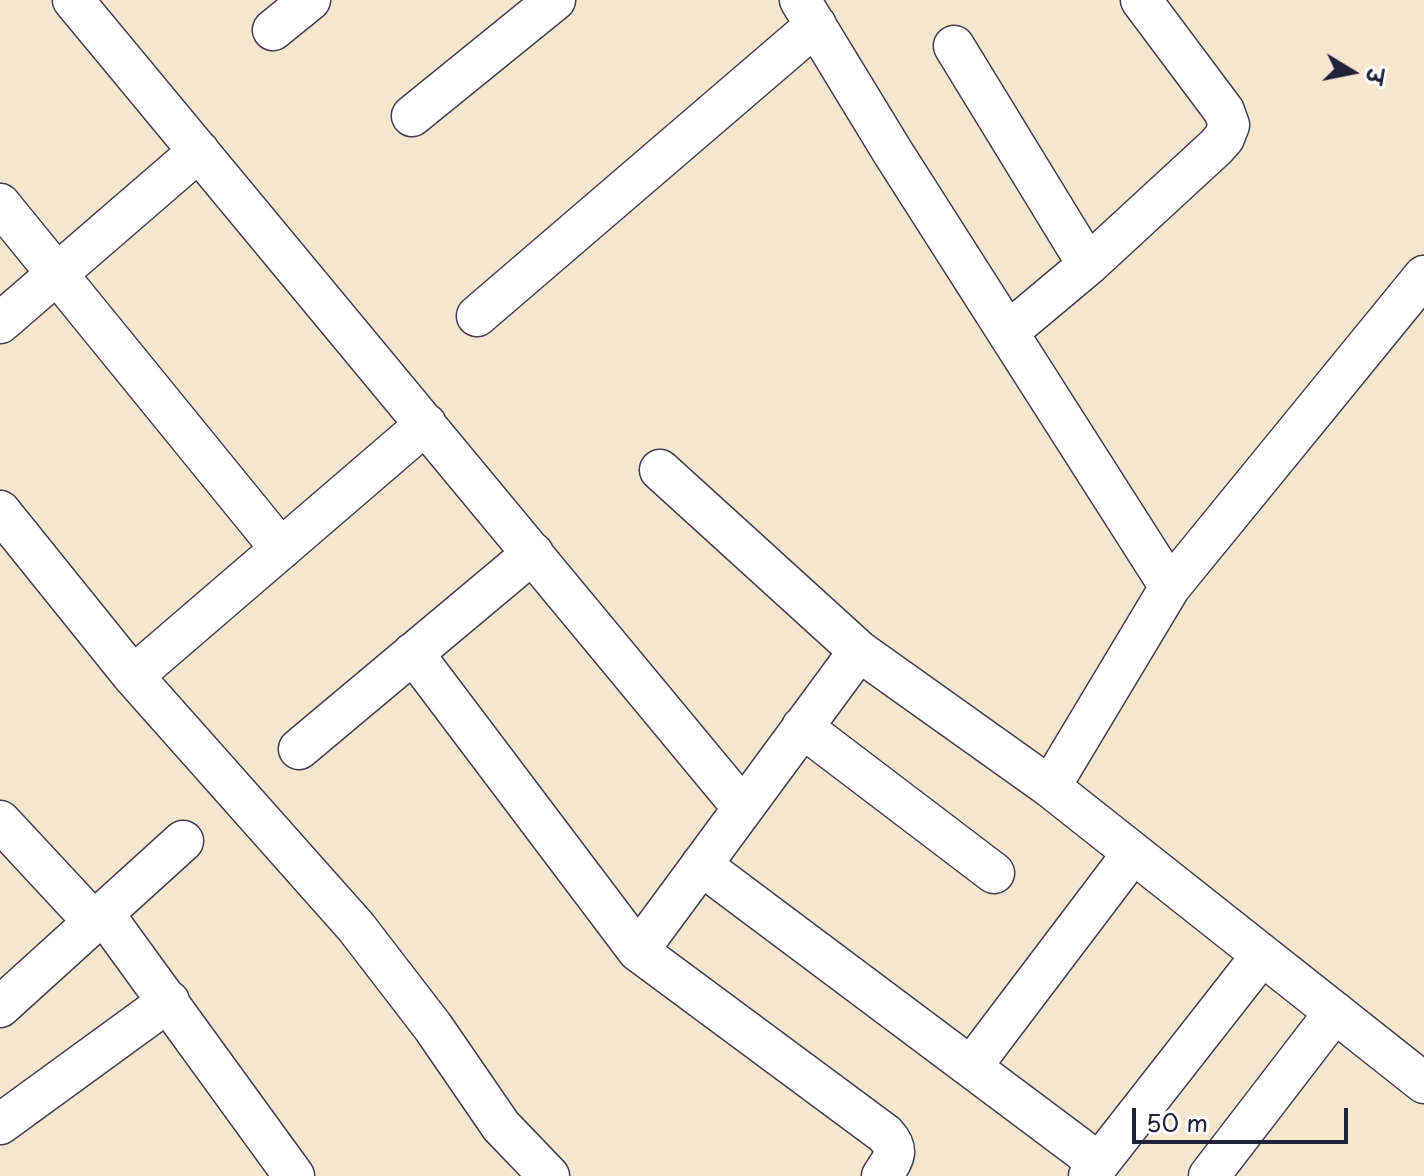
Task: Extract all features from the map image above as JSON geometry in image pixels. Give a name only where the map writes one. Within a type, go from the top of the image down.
[{"type":"street","points":[[73,0],[743,808]]},
{"type":"street","points":[[273,30],[310,0]]},
{"type":"street","points":[[412,116],[555,0]]},
{"type":"street","points":[[1008,332],[1088,265],[1224,138],[1229,125],[1224,111],[1141,0]]},
{"type":"street","points":[[477,316],[808,12],[892,151],[1170,587]]},
{"type":"street","points":[[954,46],[1088,265]]},
{"type":"street","points":[[0,323],[199,151]]},
{"type":"street","points":[[0,204],[281,549]]},
{"type":"street","points":[[1050,787],[1170,587],[1424,276]]},
{"type":"street","points":[[133,676],[426,424]]},
{"type":"street","points":[[660,470],[859,651],[1050,787],[1424,1083]]},
{"type":"street","points":[[0,512],[133,676],[356,927],[433,1027],[501,1126],[549,1176]]},
{"type":"street","points":[[299,749],[533,553]]},
{"type":"street","points":[[638,951],[859,651]]},
{"type":"street","points":[[413,653],[638,951],[885,1134],[894,1143],[894,1152],[882,1176]]},
{"type":"street","points":[[802,727],[994,873]]},
{"type":"street","points":[[0,821],[98,918],[169,1001],[294,1176]]},
{"type":"street","points":[[0,1007],[183,841]]},
{"type":"street","points":[[971,1067],[1133,853]]},
{"type":"street","points":[[701,865],[971,1067],[1094,1170],[1262,955]]},
{"type":"street","points":[[0,1124],[169,1001]]},
{"type":"street","points":[[1209,1176],[1335,1012]]}]
